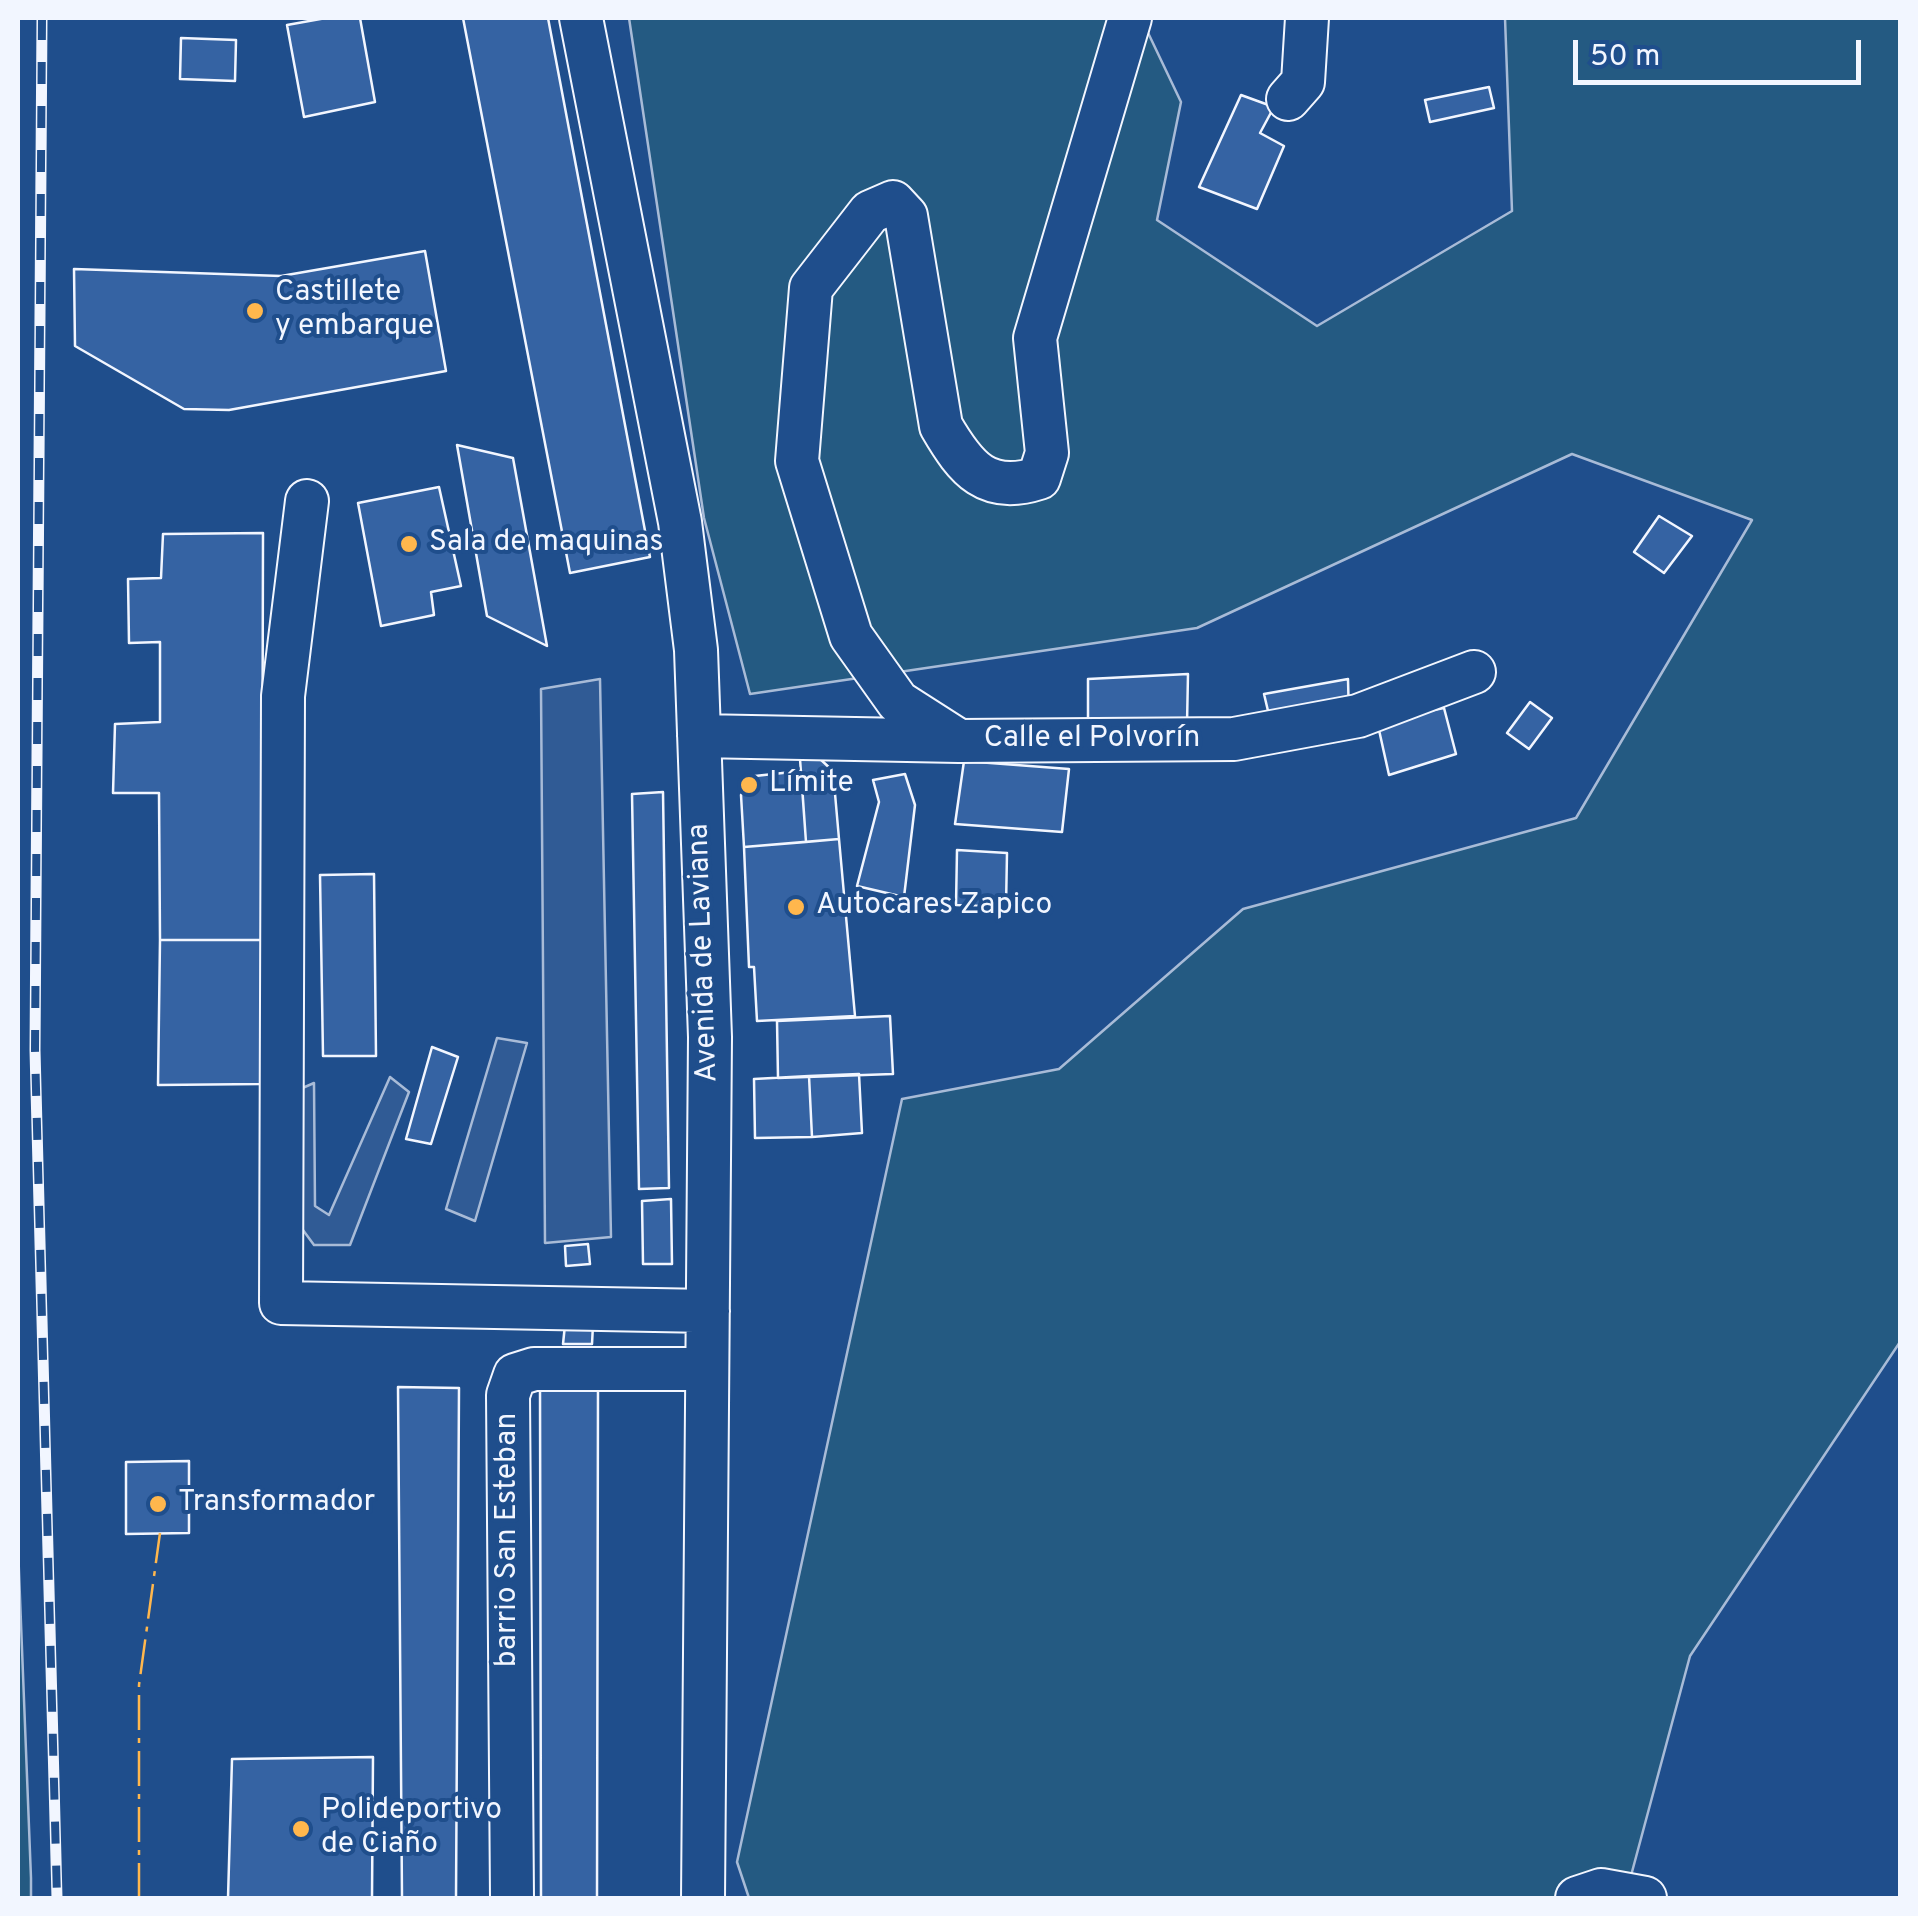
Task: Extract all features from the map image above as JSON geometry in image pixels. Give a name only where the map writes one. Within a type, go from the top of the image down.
[{"type":"street","name":"Avenida de Laviana","points":[[582,18],[680,522],[696,650],[710,1037],[702,1898]]},
{"type":"street","points":[[959,741],[898,702],[851,636],[797,461],[811,288],[870,212],[892,202],[906,216],[941,426],[958,454],[982,478],[1016,486],[1039,478],[1048,453],[1035,338],[1130,18]]},
{"type":"street","points":[[1288,99],[1303,82],[1307,18]]},
{"type":"street","points":[[308,501],[283,696],[281,1303],[708,1312]]},
{"type":"street","name":"Calle el Polvorín","points":[[699,736],[959,741],[1234,739],[1358,716],[1474,672]]},
{"type":"street","name":"barrio San Esteban","points":[[512,1898],[508,1394],[515,1376],[534,1370],[707,1369]]},
{"type":"street","points":[[1577,1898],[1601,1890],[1645,1898]]},
{"type":"shaded area","points":[[629,18],[1141,18],[1181,102],[1157,220],[1317,326],[1512,211],[1505,18],[1900,18],[1900,1342],[1690,1656],[1625,1898],[749,1898],[737,1862],[902,1099],[1059,1069],[1243,909],[1576,818],[1752,520],[1572,454],[1197,628],[750,694],[704,518]]},
{"type":"shaded area","points":[[600,679],[611,1237],[545,1243],[541,689]]},
{"type":"shaded area","points":[[497,1038],[527,1043],[475,1221],[446,1209]]},
{"type":"shaded area","points":[[390,1077],[409,1092],[350,1245],[314,1245],[289,1211],[291,1093],[314,1083],[315,1206],[329,1215]]},
{"type":"shaded area","points":[[18,1547],[31,1878],[31,1898],[18,1898]]},
{"type":"building","points":[[326,18],[360,18],[375,102],[304,117],[287,25]]},
{"type":"building","points":[[463,18],[548,18],[650,557],[570,573]]},
{"type":"building","points":[[181,38],[236,40],[235,81],[180,79]]},
{"type":"building","points":[[1489,87],[1494,108],[1430,122],[1425,100]]},
{"type":"building","points":[[1241,95],[1274,107],[1260,133],[1284,146],[1257,209],[1199,187]]},
{"type":"building","name":"Castillete y embarque","points":[[425,251],[446,371],[229,410],[184,409],[75,346],[74,269],[281,276]]},
{"type":"building","points":[[457,445],[513,458],[547,646],[487,616]]},
{"type":"building","name":"Sala de maquinas","points":[[439,487],[461,586],[431,592],[434,615],[381,626],[358,503]]},
{"type":"building","points":[[1659,516],[1692,536],[1664,573],[1634,552]]},
{"type":"building","points":[[263,533],[262,940],[160,940],[159,793],[113,793],[115,724],[160,722],[160,642],[129,643],[128,579],[161,578],[163,534]]},
{"type":"building","points":[[1188,674],[1187,724],[1088,727],[1088,679]]},
{"type":"building","points":[[1348,679],[1349,718],[1273,732],[1264,694]]},
{"type":"building","points":[[1530,702],[1552,718],[1529,749],[1507,733]]},
{"type":"building","points":[[1444,708],[1456,754],[1389,775],[1377,721]]},
{"type":"building","points":[[819,758],[833,771],[839,839],[806,842],[800,759]]},
{"type":"building","points":[[964,761],[1069,769],[1062,832],[955,824]]},
{"type":"building","points":[[801,771],[806,842],[744,847],[741,795],[755,776]]},
{"type":"building","points":[[905,774],[915,805],[904,897],[857,886],[879,802],[873,780]]},
{"type":"building","points":[[663,792],[669,1188],[639,1189],[632,794]]},
{"type":"building","name":"Autocares Zapico","points":[[839,839],[855,1016],[757,1021],[754,967],[749,967],[744,847]]},
{"type":"building","points":[[957,850],[1007,853],[1006,907],[956,905]]},
{"type":"building","points":[[374,874],[376,1056],[323,1056],[320,875]]},
{"type":"building","points":[[160,940],[262,940],[262,1084],[158,1085]]},
{"type":"building","points":[[890,1016],[893,1074],[778,1078],[777,1021]]},
{"type":"building","points":[[432,1047],[458,1057],[431,1144],[406,1139]]},
{"type":"building","points":[[859,1074],[862,1133],[812,1137],[809,1076]]},
{"type":"building","points":[[809,1076],[812,1137],[755,1138],[754,1079]]},
{"type":"building","points":[[671,1199],[672,1264],[643,1264],[642,1201]]},
{"type":"building","points":[[588,1244],[590,1264],[566,1266],[565,1246]]},
{"type":"building","points":[[565,1325],[593,1325],[592,1344],[563,1344]]},
{"type":"building","points":[[540,1386],[598,1386],[597,1898],[541,1898]]},
{"type":"building","points":[[398,1387],[459,1388],[456,1898],[402,1898]]},
{"type":"building","name":"Transformador","points":[[189,1461],[189,1533],[126,1534],[126,1462]]},
{"type":"building","name":"Polideportivo de Ciaño","points":[[373,1757],[372,1898],[228,1898],[232,1759]]},
{"type":"railway","points":[[42,18],[35,1050],[57,1898]]},
{"type":"power","points":[[139,1898],[139,1685],[160,1533]]},
{"type":"place","name":"Castillete y embarque","points":[[255,311]]},
{"type":"place","name":"Sala de maquinas","points":[[409,544]]},
{"type":"place","name":"Límite","points":[[749,785]]},
{"type":"place","name":"Autocares Zapico","points":[[796,907]]},
{"type":"place","name":"Transformador","points":[[158,1504]]},
{"type":"place","name":"Polideportivo de Ciaño","points":[[301,1829]]}]
